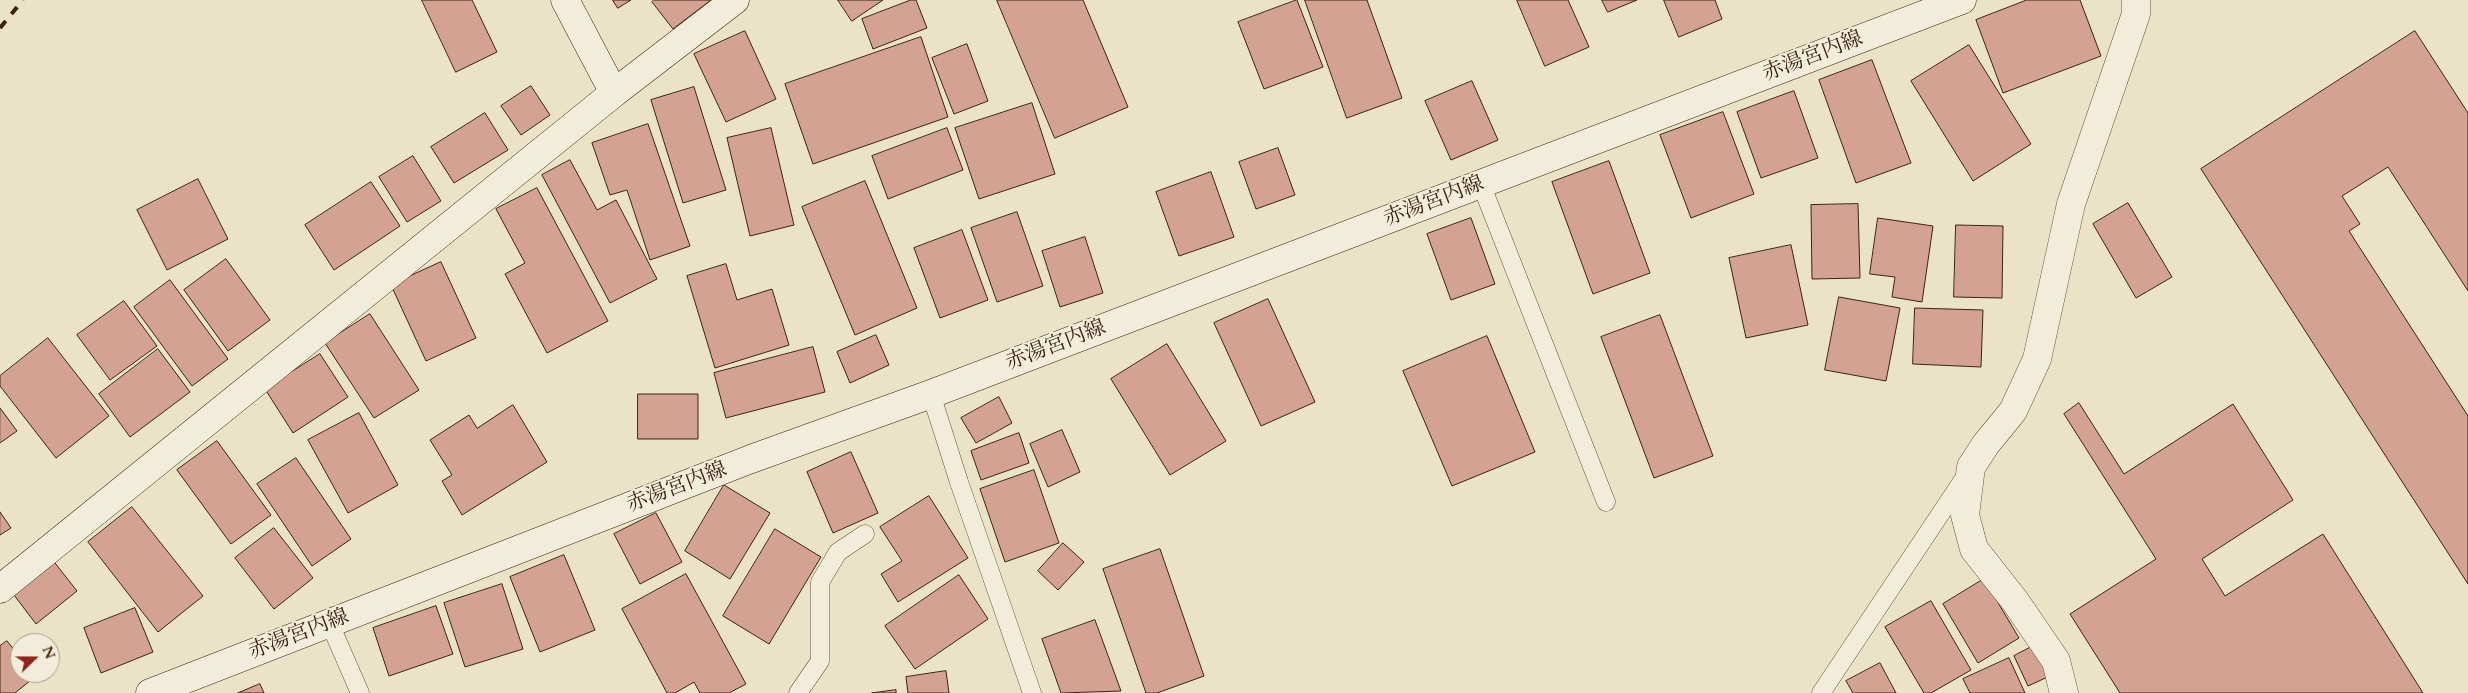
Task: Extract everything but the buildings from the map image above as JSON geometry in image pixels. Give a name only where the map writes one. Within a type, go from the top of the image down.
[{"type":"main road","points":[[565,0],[614,93]]},
{"type":"main road","points":[[0,589],[614,93],[734,0]]},
{"type":"main road","name":"赤湯宮内線","points":[[150,693],[751,459],[931,394],[1962,0]]},
{"type":"main road","points":[[2064,693],[2056,661],[2015,601],[1974,549],[1965,515],[1971,467],[2013,410],[2037,359],[2071,204],[2136,14],[2136,0]]},
{"type":"lane","points":[[1481,184],[1606,502]]},
{"type":"lane","points":[[931,394],[959,482],[1032,693]]},
{"type":"lane","points":[[1821,693],[1971,467]]},
{"type":"lane","points":[[798,693],[820,661],[820,582],[838,552],[865,534]]},
{"type":"lane","points":[[330,624],[360,693]]},
{"type":"railway","points":[[0,28],[23,0]]}]
